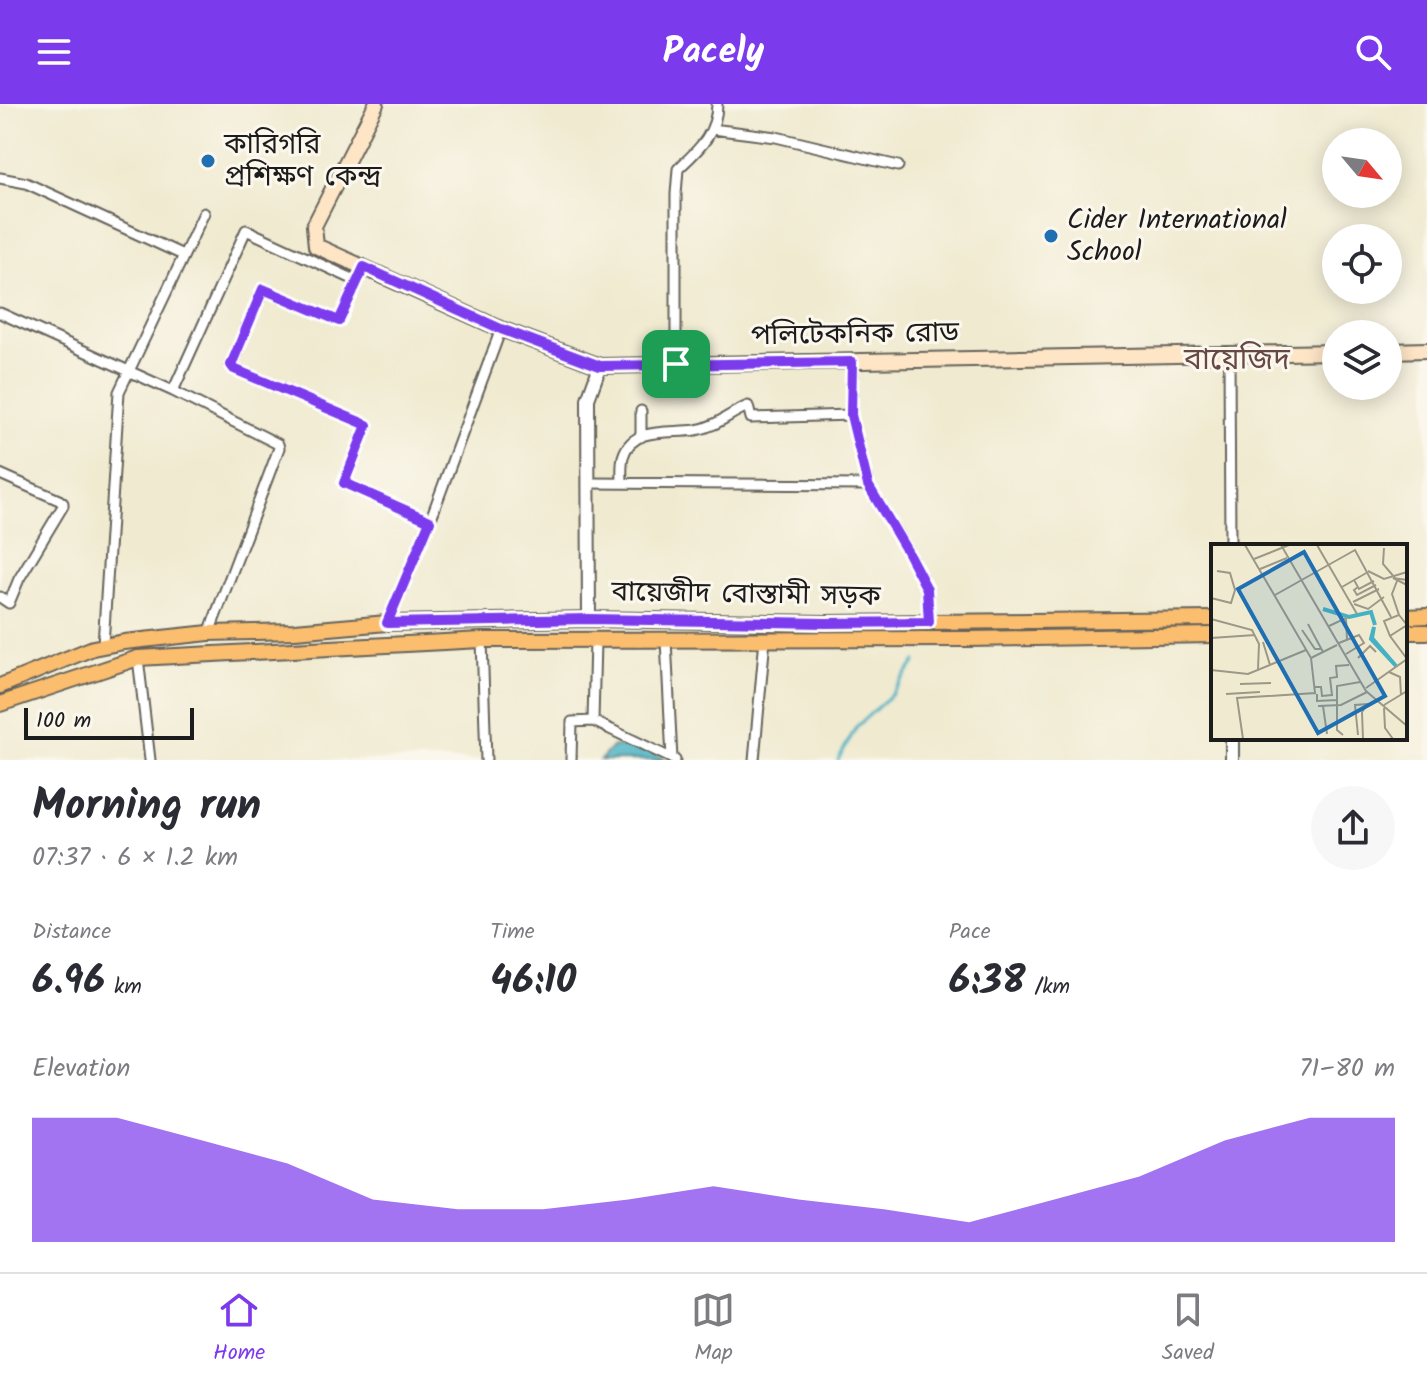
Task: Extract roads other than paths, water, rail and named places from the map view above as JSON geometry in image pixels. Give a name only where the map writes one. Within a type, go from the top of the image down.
[{"type":"main road","name":"পলিটেকনিক রোড","points":[[376,104],[314,226],[316,246],[360,274],[600,366],[1322,352]]},
{"type":"main road","points":[[1402,351],[1427,350]]},
{"type":"main road","points":[[1407,617],[1427,616]]},
{"type":"main road","name":"বায়েজীদ বোস্তামী সড়ক","points":[[0,686],[103,645],[209,633],[295,631],[387,623],[589,619],[826,623],[1211,619]]},
{"type":"main road","name":"বায়েজীদ বোস্তামী সড়ক","points":[[0,704],[138,658],[482,640],[1211,635]]},
{"type":"street","points":[[676,364],[678,169],[711,134],[717,104]]},
{"type":"street","points":[[712,129],[776,137],[898,166]]},
{"type":"street","points":[[0,178],[26,183],[183,255]]},
{"type":"street","points":[[103,645],[119,392],[204,213]]},
{"type":"street","points":[[173,391],[246,230],[360,274],[339,321],[263,289],[231,365],[367,425],[344,483],[430,521]]},
{"type":"street","points":[[0,313],[275,441],[279,448],[209,633]]},
{"type":"street","points":[[387,623],[430,521],[501,329]]},
{"type":"street","points":[[1229,354],[1230,544]]},
{"type":"street","points":[[852,362],[851,415],[868,485],[927,589],[929,622]]},
{"type":"street","points":[[589,619],[588,399],[600,366]]},
{"type":"street","points":[[622,483],[623,457],[633,442],[648,433],[697,430],[717,424],[748,406],[751,418],[851,415]]},
{"type":"street","points":[[641,411],[641,437]]},
{"type":"street","points":[[0,474],[63,503],[19,579],[9,603],[0,597]]},
{"type":"street","points":[[589,483],[868,485]]},
{"type":"street","points":[[754,760],[765,639]]},
{"type":"street","points":[[482,640],[486,760]]},
{"type":"street","points":[[593,721],[595,640]]},
{"type":"street","points":[[571,760],[572,722],[593,721],[674,759],[666,640]]},
{"type":"street","points":[[138,658],[150,760]]},
{"type":"water","points":[[613,746],[647,749],[666,760],[600,760]]},
{"type":"waterway","points":[[838,760],[857,726],[891,695],[916,661]]},
{"type":"place","name":"কারিগরি প্রশিক্ষণ কেন্দ্র","points":[[208,161]]},
{"type":"place","name":"Cider International School","points":[[1051,236]]},
{"type":"district","name":"বায়েজিদ","points":[[1237,361]]}]
